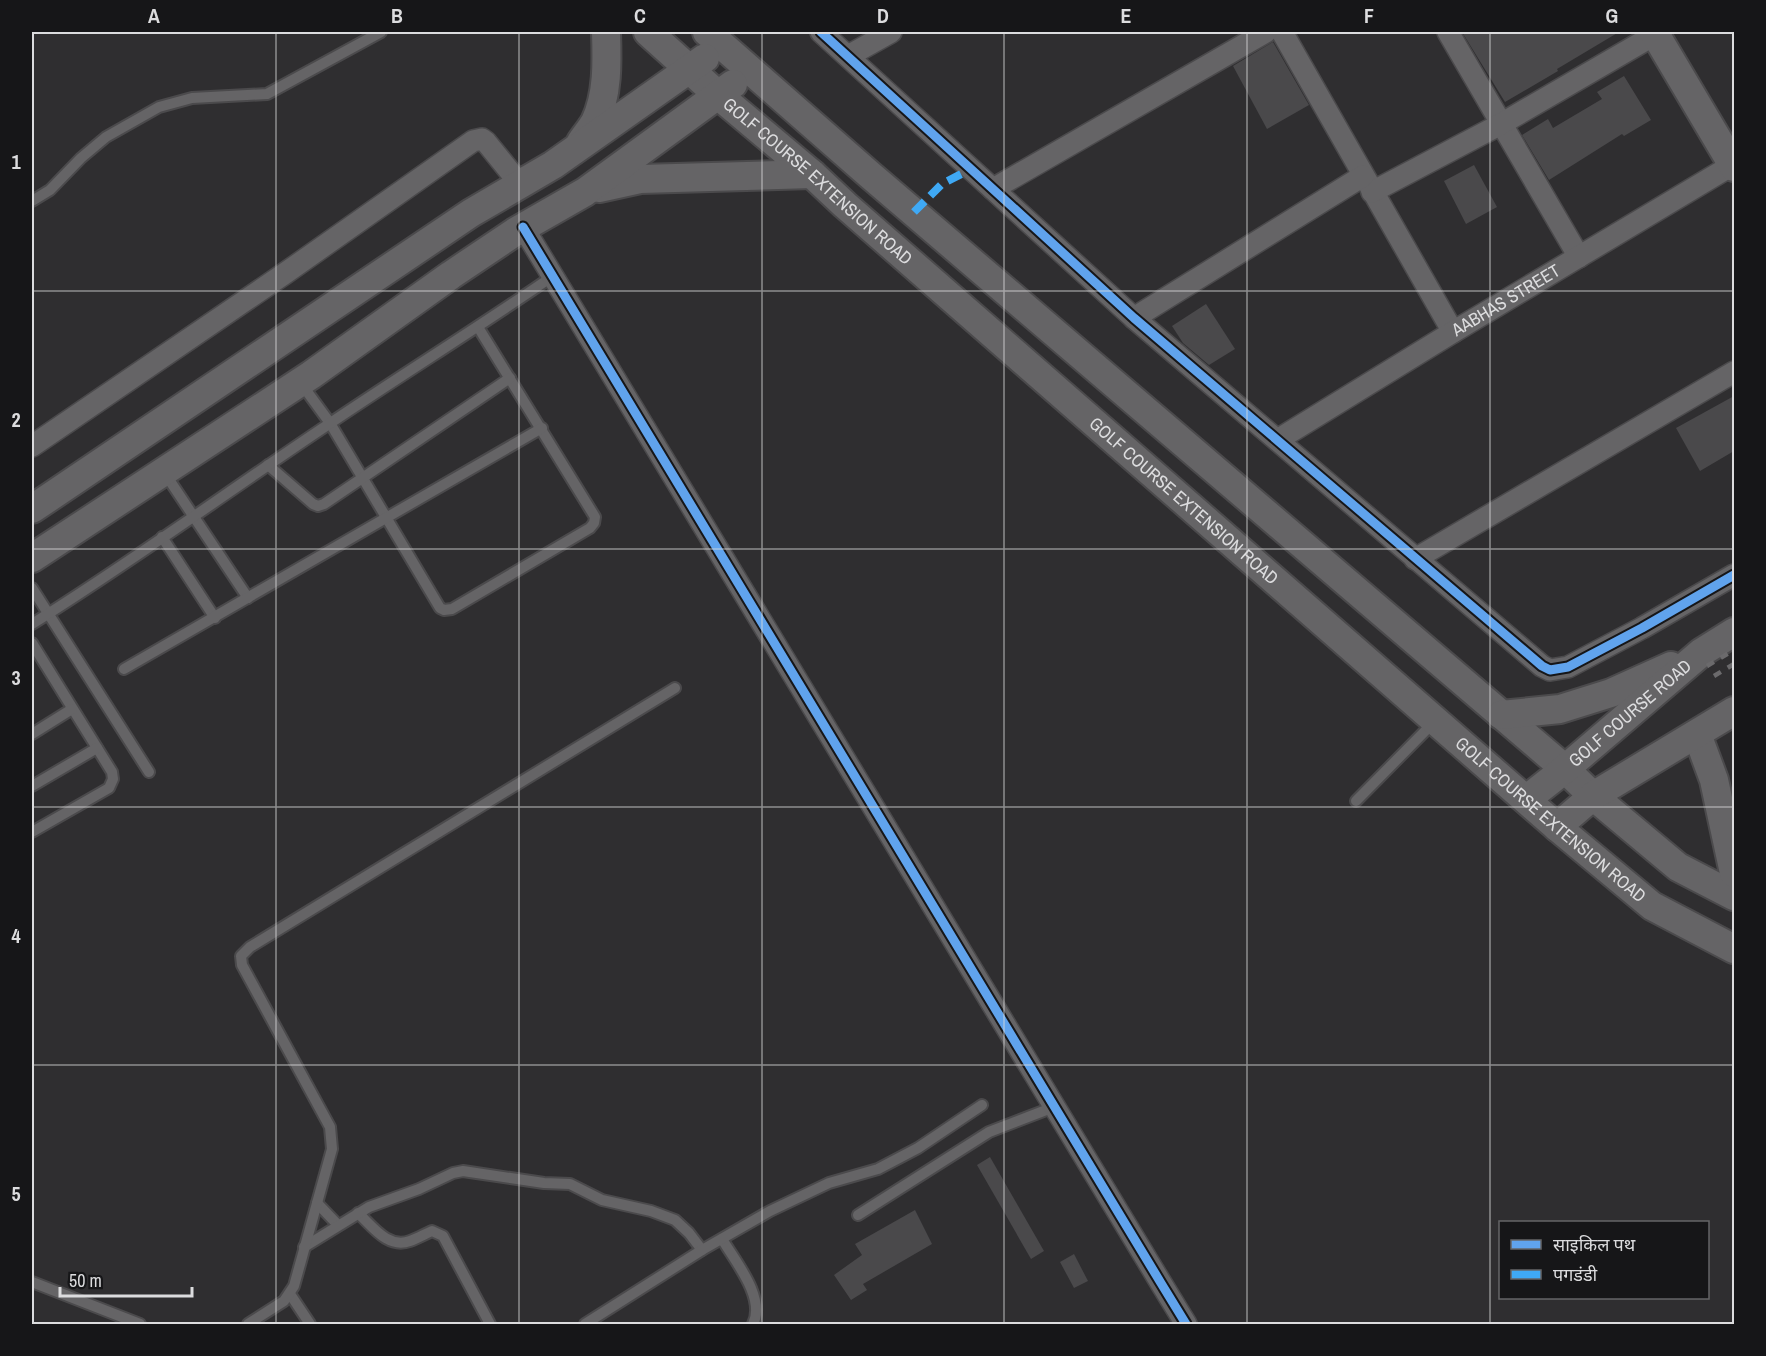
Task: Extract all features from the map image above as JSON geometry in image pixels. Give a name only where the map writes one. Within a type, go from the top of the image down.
[{"type":"main road","points":[[576,148],[595,122],[603,95],[607,65],[606,32]]},
{"type":"main road","name":"GOLF COURSE EXTENSION ROAD","points":[[648,32],[1557,827],[1652,906],[1734,949]]},
{"type":"main road","points":[[1655,33],[1734,166]]},
{"type":"main road","points":[[32,509],[471,213],[576,148],[691,69],[715,38],[879,182],[1593,796],[1678,867],[1734,896]]},
{"type":"main road","points":[[32,558],[300,382],[523,227],[585,192],[752,70]]},
{"type":"main road","points":[[585,192],[640,179],[812,174]]},
{"type":"main road","points":[[367,284],[390,318]]},
{"type":"main road","name":"GOLF COURSE ROAD","points":[[1527,799],[1565,770],[1702,652],[1734,632]]},
{"type":"main road","points":[[1501,715],[1560,709],[1611,693],[1702,652]]},
{"type":"main road","points":[[1557,827],[1593,796],[1734,711]]},
{"type":"main road","points":[[1697,734],[1714,780],[1734,873]]},
{"type":"street","points":[[821,32],[850,56],[1134,318],[1542,666],[1550,670],[1558,670],[1577,662],[1734,575]]},
{"type":"street","points":[[993,189],[1266,32]]},
{"type":"street","points":[[1282,32],[1453,333]]},
{"type":"street","points":[[1448,32],[1579,256]]},
{"type":"street","points":[[1134,318],[1367,184],[1501,124],[1655,33]]},
{"type":"street","points":[[850,56],[877,35]]},
{"type":"street","points":[[32,446],[284,274],[473,141],[482,139],[486,141],[520,184]]},
{"type":"street","name":"AABHAS STREET","points":[[1279,440],[1579,256],[1734,166]]},
{"type":"street","points":[[523,227],[1186,1324]]},
{"type":"street","points":[[1415,559],[1734,372]]},
{"type":"lane","points":[[32,201],[50,190],[81,158],[106,137],[159,107],[192,98],[267,94],[381,32]]},
{"type":"lane","points":[[32,624],[553,276]]},
{"type":"lane","points":[[300,382],[330,423],[440,608],[452,609],[590,528],[595,517],[478,327]]},
{"type":"lane","points":[[268,465],[318,506],[331,500],[510,378]]},
{"type":"lane","points":[[124,669],[542,428]]},
{"type":"lane","points":[[164,471],[248,598]]},
{"type":"lane","points":[[162,537],[215,618]]},
{"type":"lane","points":[[32,588],[149,772]]},
{"type":"lane","points":[[32,643],[112,772],[113,779],[109,788],[32,832]]},
{"type":"lane","points":[[248,1324],[276,1308],[290,1294],[294,1286],[332,1149],[330,1127],[242,965],[241,956],[250,947],[675,688]]},
{"type":"lane","points":[[32,734],[72,709]]},
{"type":"lane","points":[[1356,801],[1436,720]]},
{"type":"lane","points":[[32,786],[97,748]]},
{"type":"lane","points":[[585,1324],[702,1250],[770,1211],[817,1188],[878,1169],[918,1148],[982,1105]]},
{"type":"lane","points":[[858,1215],[989,1132],[1054,1107]]},
{"type":"lane","points":[[304,1247],[358,1213],[381,1202],[420,1190],[453,1173],[463,1171],[544,1183],[570,1184],[602,1200],[651,1210],[675,1220],[702,1250]]},
{"type":"lane","points":[[317,1203],[338,1225]]},
{"type":"lane","points":[[358,1213],[386,1239],[399,1244],[432,1231],[443,1236],[490,1324]]},
{"type":"lane","points":[[722,1239],[753,1291],[757,1311],[753,1324]]},
{"type":"lane","points":[[32,1282],[140,1324]]},
{"type":"lane","points":[[290,1294],[310,1324]]},
{"type":"building","points":[[1462,32],[1619,32],[1505,102]]},
{"type":"building","points":[[1273,42],[1309,105],[1267,129],[1233,66]]},
{"type":"building","points":[[1624,76],[1651,120],[1624,136],[1622,134],[1549,180],[1522,135],[1548,119],[1553,128],[1602,99],[1597,92]]},
{"type":"building","points":[[1474,165],[1497,207],[1466,224],[1444,181]]},
{"type":"building","points":[[1206,304],[1235,349],[1209,365],[1183,343],[1172,326]]},
{"type":"building","points":[[1734,396],[1734,451],[1700,471],[1676,428]]},
{"type":"building","points":[[990,1157],[1044,1251],[1031,1259],[977,1165]]},
{"type":"building","points":[[915,1210],[932,1244],[863,1284],[867,1290],[851,1300],[834,1275],[862,1255],[855,1244]]},
{"type":"building","points":[[1074,1254],[1088,1281],[1074,1288],[1060,1262]]},
{"type":"railway","points":[[1707,666],[1734,650]]},
{"type":"railway","points":[[1714,676],[1734,664]]},
{"type":"marked path","points":[[914,212],[942,184],[971,169]]},
{"type":"cycle path","points":[[821,32],[1134,318],[1542,666],[1550,670],[1568,667],[1734,575]]},
{"type":"cycle path","points":[[523,227],[1186,1324]]}]
